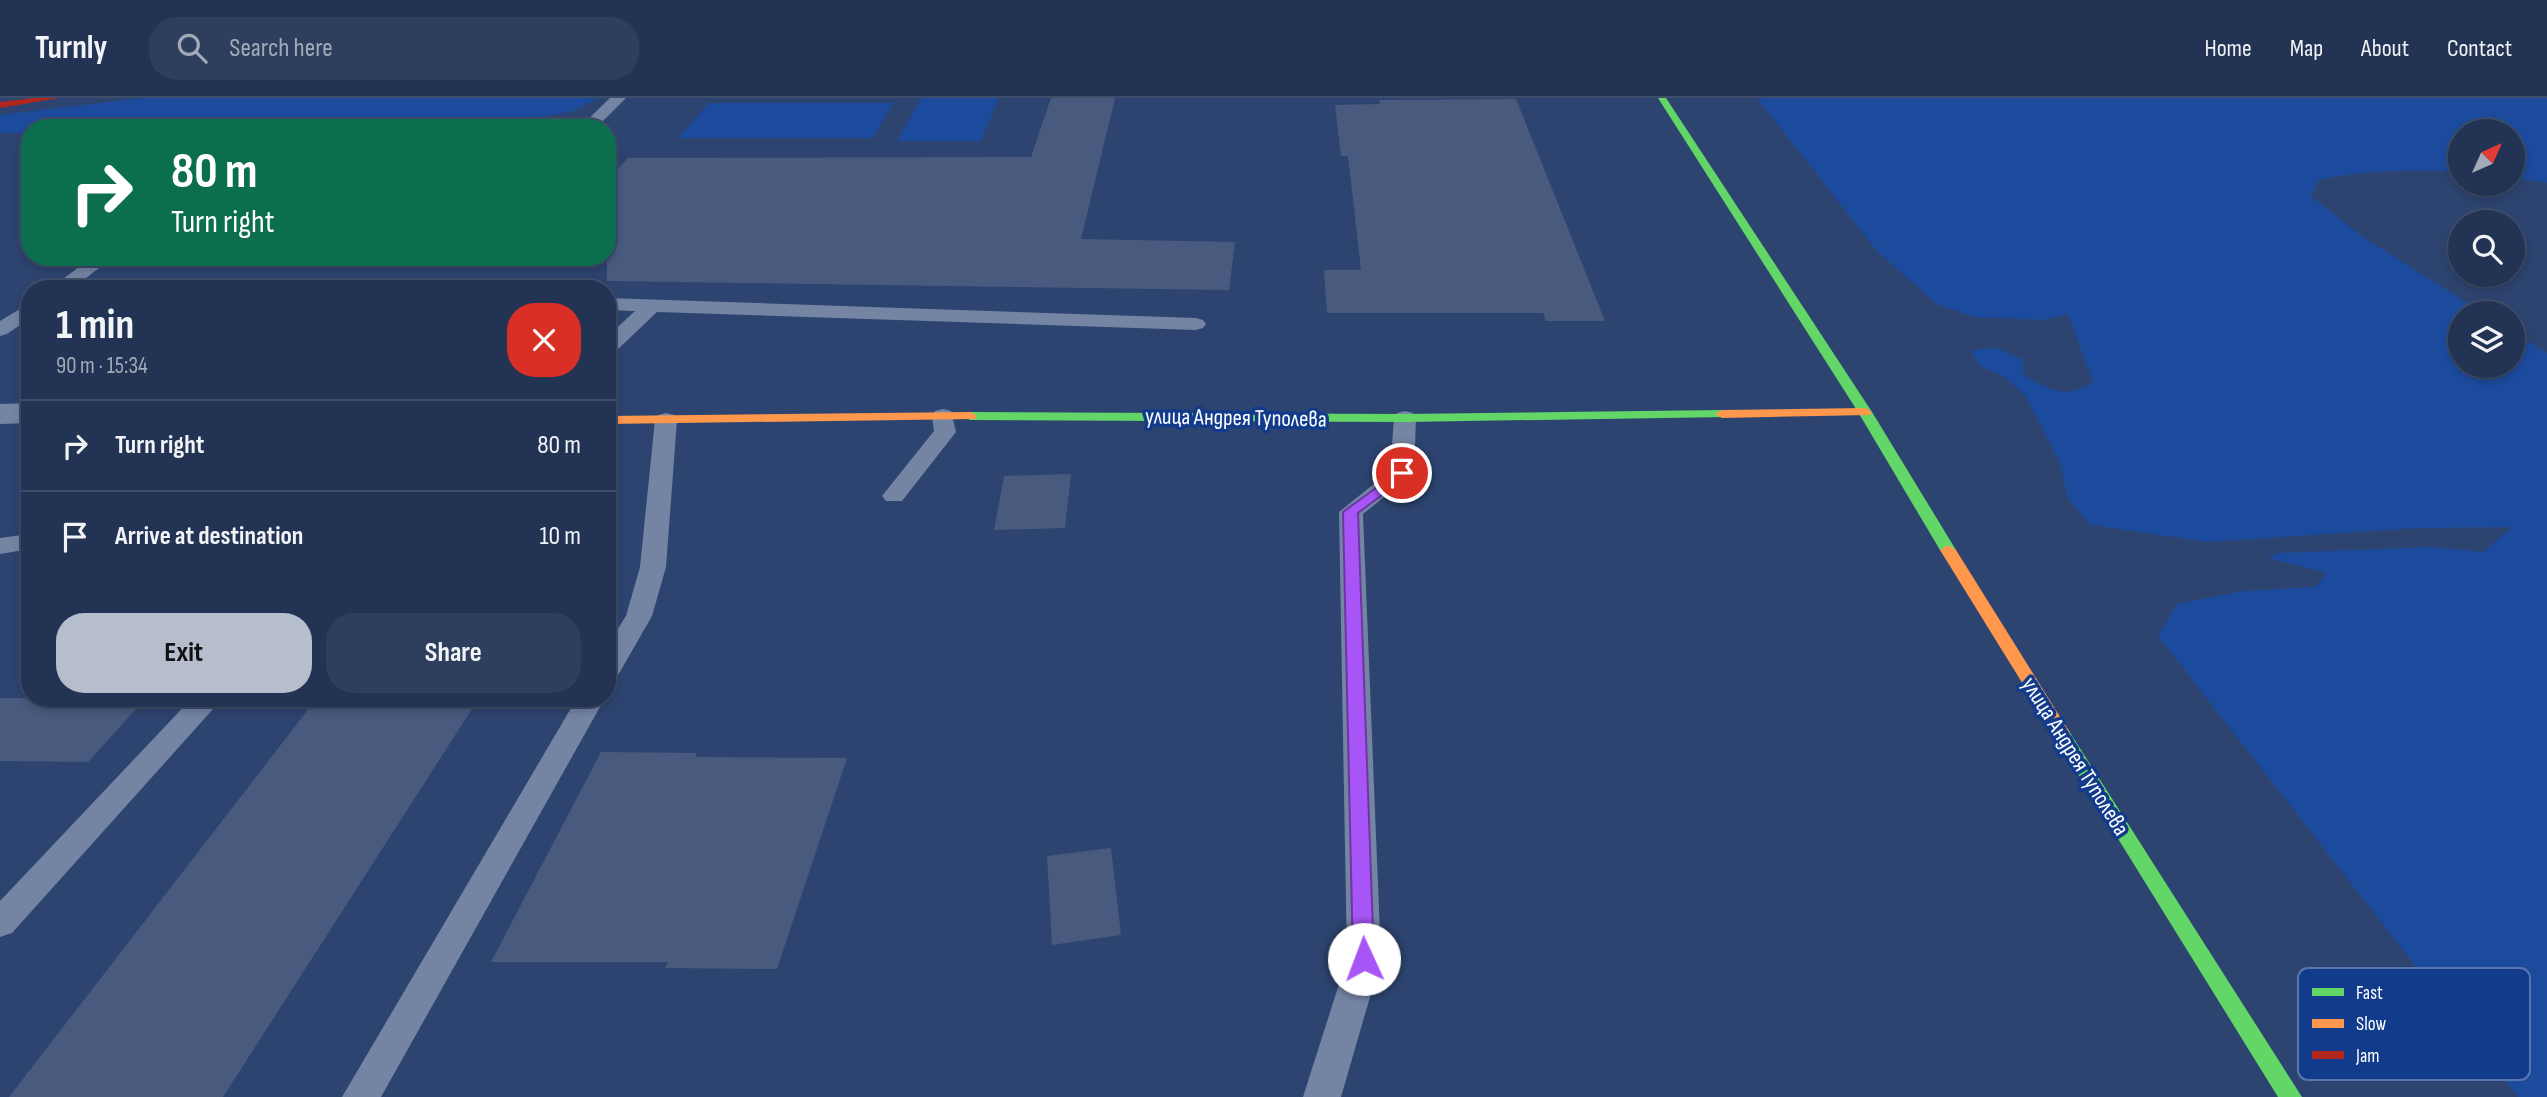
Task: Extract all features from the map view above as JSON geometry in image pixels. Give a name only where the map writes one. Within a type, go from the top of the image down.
[{"type":"street","points":[[0,105],[55,98]]},
{"type":"street","name":"улица Андрея Туполева","points":[[1662,98],[1865,412],[1994,626],[2291,1097]]},
{"type":"street","name":"улица Андрея Туполева","points":[[616,420],[943,416],[1405,418],[1865,412]]},
{"type":"street","points":[[0,414],[21,413]]},
{"type":"lane","points":[[597,119],[619,98]]},
{"type":"lane","points":[[72,280],[91,266]]},
{"type":"lane","points":[[616,305],[1196,324]]},
{"type":"lane","points":[[616,340],[650,307]]},
{"type":"lane","points":[[0,330],[21,315]]},
{"type":"lane","points":[[894,496],[945,432],[943,416]]},
{"type":"lane","points":[[1322,1097],[1364,959],[1351,512],[1402,473],[1405,418]]},
{"type":"lane","points":[[616,655],[639,616],[653,567],[666,420]]},
{"type":"lane","points":[[0,547],[21,543]]},
{"type":"lane","points":[[0,923],[201,707]]},
{"type":"lane","points":[[361,1097],[586,707]]},
{"type":"shaded area","points":[[142,98],[599,98],[574,111],[531,119],[21,119],[21,133],[0,133],[0,115]]},
{"type":"shaded area","points":[[921,98],[999,98],[981,141],[897,141]]},
{"type":"shaded area","points":[[1757,98],[2547,98],[2547,183],[2525,180],[2525,119],[2448,119],[2448,171],[2390,171],[2319,180],[2311,196],[2363,237],[2464,301],[2448,301],[2448,378],[2525,378],[2525,339],[2547,353],[2547,1097],[2518,1097],[2505,1080],[2530,1080],[2530,968],[2417,968],[2158,636],[2177,604],[2243,591],[2315,587],[2327,573],[2268,558],[2279,553],[2430,547],[2483,552],[2512,527],[2417,528],[2209,542],[2091,525],[2068,499],[2060,463],[2025,395],[2003,376],[1980,366],[1971,350],[1998,348],[2023,360],[2023,375],[2057,391],[2083,388],[2093,382],[2068,314],[2043,320],[1975,317],[1938,305],[1877,251]]},
{"type":"shaded area","points":[[709,103],[893,103],[873,138],[678,138]]},
{"type":"building","points":[[1051,98],[1115,98],[1081,239],[1235,242],[1229,290],[607,280],[607,266],[616,266],[616,171],[628,158],[1031,157]]},
{"type":"building","points":[[1516,99],[1605,321],[1546,321],[1543,313],[1327,313],[1324,270],[1361,270],[1348,156],[1341,156],[1335,105],[1380,104],[1379,100]]},
{"type":"building","points":[[1071,474],[1065,528],[994,530],[1004,476]]},
{"type":"building","points":[[0,698],[21,698],[21,707],[138,707],[88,762],[0,761]]},
{"type":"building","points":[[310,707],[473,707],[223,1097],[9,1097]]},
{"type":"building","points":[[601,752],[697,753],[695,757],[847,758],[777,969],[665,968],[668,962],[491,962]]},
{"type":"building","points":[[1111,848],[1121,935],[1052,945],[1047,856]]},
{"type":"traffic: fast","points":[[1662,98],[1865,412],[1948,550]]},
{"type":"traffic: fast","points":[[970,416],[1405,418],[1722,414]]},
{"type":"traffic: fast","points":[[2061,732],[2291,1097]]},
{"type":"traffic: slow","points":[[1722,414],[1865,412]]},
{"type":"traffic: slow","points":[[616,420],[970,416]]},
{"type":"traffic: slow","points":[[1948,550],[2061,732]]},
{"type":"traffic: jam","points":[[0,105],[55,98]]},
{"type":"route","points":[[1364,959],[1351,512],[1402,473]]}]
